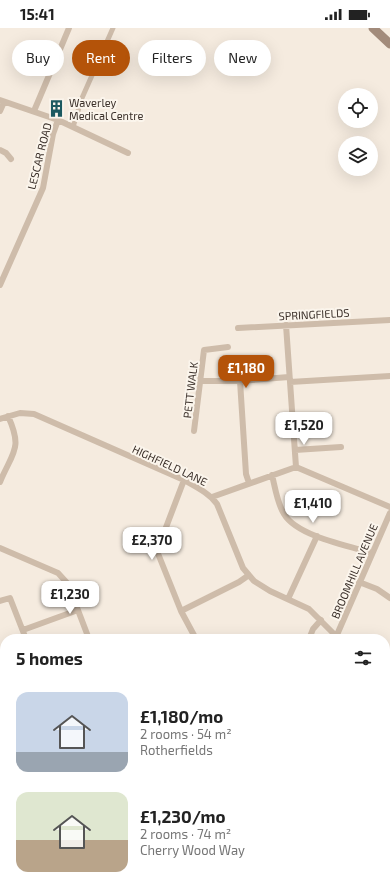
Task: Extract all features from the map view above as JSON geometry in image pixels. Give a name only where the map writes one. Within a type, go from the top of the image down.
[{"type":"main road","points":[[373,28],[390,44]]},
{"type":"street","points":[[34,111],[69,28]]},
{"type":"street","points":[[73,127],[82,98],[113,28]]},
{"type":"street","points":[[0,111],[2,101],[34,111],[58,120],[128,154]]},
{"type":"street","name":"LESCAR ROAD","points":[[0,285],[43,188],[53,134],[58,120]]},
{"type":"street","points":[[0,150],[6,153],[11,159]]},
{"type":"street","name":"SPRINGFIELDS","points":[[238,328],[301,323],[329,324],[390,320]]},
{"type":"street","points":[[286,325],[296,467]]},
{"type":"street","name":"PETT WALK","points":[[194,431],[204,350],[228,347]]},
{"type":"street","points":[[201,381],[390,376]]},
{"type":"street","points":[[240,381],[246,474],[248,483]]},
{"type":"street","name":"HIGHFIELD LANE","points":[[0,419],[20,413],[34,414],[184,480],[212,497],[217,504],[243,568],[248,575],[264,587],[309,609],[334,634]]},
{"type":"street","points":[[0,482],[17,444],[16,436],[8,416]]},
{"type":"street","points":[[295,450],[341,447]]},
{"type":"street","points":[[212,497],[296,467],[390,507]]},
{"type":"street","points":[[272,475],[282,512],[294,525],[317,536],[372,553]]},
{"type":"street","points":[[184,480],[157,550],[181,611],[193,634]]},
{"type":"street","name":"BROOMHILL AVENUE","points":[[340,634],[372,553],[390,513]]},
{"type":"street","points":[[288,599],[317,536]]},
{"type":"street","points":[[0,548],[58,573],[68,584],[87,634]]},
{"type":"street","points":[[181,611],[239,582],[248,575]]},
{"type":"street","points":[[360,582],[377,589],[390,598]]},
{"type":"street","points":[[0,601],[10,598],[24,634]]},
{"type":"street","points":[[23,630],[78,610]]},
{"type":"street","points":[[311,634],[313,629],[321,620]]},
{"type":"place","name":"Waverley Medical Centre","points":[[56,108]]}]
